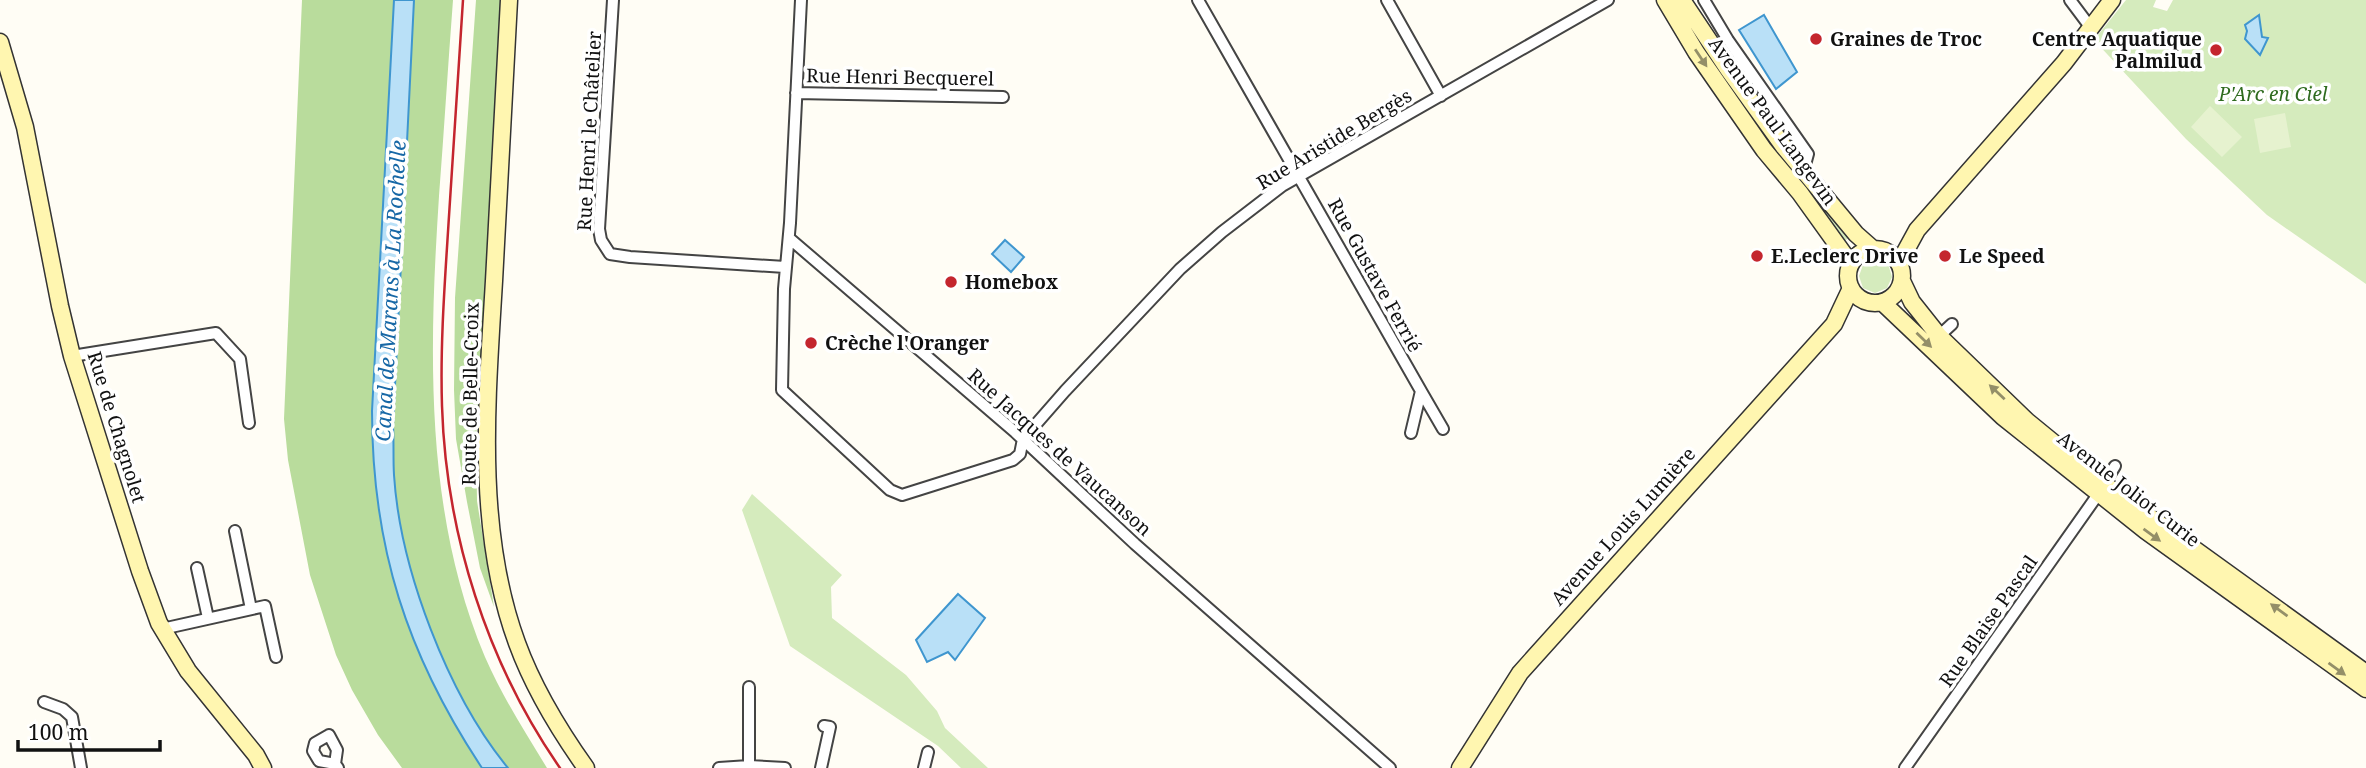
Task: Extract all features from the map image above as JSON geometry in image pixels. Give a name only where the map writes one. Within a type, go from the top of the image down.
[{"type":"street","name":"Route de Belle-Croix","points":[[509,0],[487,409],[487,474],[491,520],[500,581],[517,643],[540,692],[586,768]]},
{"type":"street","name":"Rue Henri le Châtelier","points":[[613,0],[599,229],[606,249],[610,254],[630,257],[785,267]]},
{"type":"street","points":[[785,267],[789,238],[801,0]]},
{"type":"street","name":"Rue Gustave Ferrié","points":[[1198,0],[1443,429]]},
{"type":"street","points":[[1387,0],[1441,96]]},
{"type":"street","name":"Rue Aristide Bergès","points":[[785,267],[782,390],[895,494],[909,494],[1013,460],[1020,454],[1023,439],[1180,269],[1282,186],[1608,0]]},
{"type":"street","name":"Avenue Paul Langevin","points":[[1665,0],[1696,52],[1764,150],[1800,193],[1851,264]]},
{"type":"street","name":"Avenue Paul Langevin","points":[[1682,0],[1803,172],[1861,241],[1878,250]]},
{"type":"street","points":[[1704,0],[1728,40],[1808,154],[1803,172]]},
{"type":"street","points":[[2070,0],[2091,28]]},
{"type":"street","points":[[1899,263],[1917,230],[2016,120],[2112,0]]},
{"type":"street","name":"Rue de Chagnolet","points":[[0,42],[4,67],[38,184],[57,293],[72,356],[140,571],[162,629],[188,671],[256,755],[262,768]]},
{"type":"street","name":"Rue Henri Becquerel","points":[[796,93],[1003,97]]},
{"type":"street","points":[[1878,250],[1889,253],[1899,263],[1902,281],[1895,294],[1876,303],[1856,295],[1851,288],[1848,272],[1851,264],[1860,254],[1878,250],[1917,230]]},
{"type":"street","name":"Rue Jacques de Vaucanson","points":[[789,238],[1023,439],[1135,544],[1390,768]]},
{"type":"street","name":"Avenue Joliot Curie","points":[[1902,281],[1912,302],[1939,335],[2146,531],[2366,689]]},
{"type":"street","name":"Avenue Louis Lumière","points":[[1460,768],[1528,664],[1834,324],[1851,288]]},
{"type":"street","name":"Avenue Joliot Curie","points":[[1876,303],[2003,417],[2366,673]]},
{"type":"street","name":"Avenue Louis Lumière","points":[[1834,324],[1876,303]]},
{"type":"street","points":[[1939,335],[1952,324]]},
{"type":"street","points":[[72,356],[216,333],[240,359],[249,423]]},
{"type":"street","points":[[1411,433],[1421,391]]},
{"type":"street","name":"Rue Blaise Pascal","points":[[1905,768],[2102,489],[2115,466]]},
{"type":"street","points":[[234,531],[251,608]]},
{"type":"street","points":[[197,568],[208,618]]},
{"type":"street","points":[[162,629],[265,606],[276,657]]},
{"type":"street","points":[[749,687],[749,766]]},
{"type":"street","points":[[44,702],[63,709],[72,717],[81,768]]},
{"type":"street","points":[[821,768],[830,727],[824,726]]},
{"type":"street","points":[[924,768],[928,752]]},
{"type":"street","points":[[719,768],[785,768]]},
{"type":"green space","points":[[302,0],[453,0],[433,313],[435,430],[441,488],[465,602],[485,657],[506,700],[547,768],[402,768],[378,735],[352,690],[336,655],[310,575],[288,460],[284,419]]},
{"type":"green space","points":[[476,0],[502,0],[476,441],[477,501],[494,607],[480,568],[467,502],[456,439],[454,390],[455,298]]},
{"type":"green space","points":[[1669,0],[1676,0],[1728,83],[1849,237],[1845,241],[1847,244],[1844,245],[1769,152]]},
{"type":"green space","name":"P'Arc en Ciel","points":[[2126,0],[2156,0],[2153,7],[2167,11],[2173,0],[2366,0],[2366,284],[2267,215],[2186,139],[2094,40]]},
{"type":"green space","points":[[2210,106],[2242,137],[2222,157],[2191,127]]},
{"type":"green space","points":[[2285,113],[2291,147],[2260,153],[2254,119]]},
{"type":"green space","points":[[1876,259],[1888,264],[1892,277],[1887,288],[1875,293],[1863,288],[1859,276],[1863,265]]},
{"type":"green space","points":[[752,494],[842,575],[831,587],[832,618],[906,675],[937,711],[945,728],[988,768],[961,768],[938,746],[790,646],[742,510]]},
{"type":"water","name":"Canal de Marans à La Rochelle","points":[[394,0],[414,0],[393,426],[398,512],[417,590],[447,668],[486,738],[508,768],[482,768],[433,684],[399,598],[387,554],[379,508],[372,411]]},
{"type":"water","points":[[1764,15],[1797,72],[1776,89],[1739,30]]},
{"type":"water","points":[[2259,15],[2262,37],[2268,38],[2260,55],[2245,39],[2245,25]]},
{"type":"water","points":[[1005,240],[1024,257],[1011,272],[992,254]]},
{"type":"water","points":[[958,594],[985,618],[955,660],[948,652],[927,662],[916,640]]},
{"type":"railway","points":[[463,0],[442,335],[445,454],[452,502],[475,596],[511,685],[560,768]]},
{"type":"place","name":"Graines de Troc","points":[[1816,39]]},
{"type":"place","name":"Centre Aquatique Palmilud","points":[[2216,50]]},
{"type":"place","name":"E.Leclerc Drive","points":[[1757,256]]},
{"type":"place","name":"Le Speed","points":[[1945,256]]},
{"type":"place","name":"Homebox","points":[[951,282]]},
{"type":"place","name":"Crèche l'Oranger","points":[[811,343]]}]
